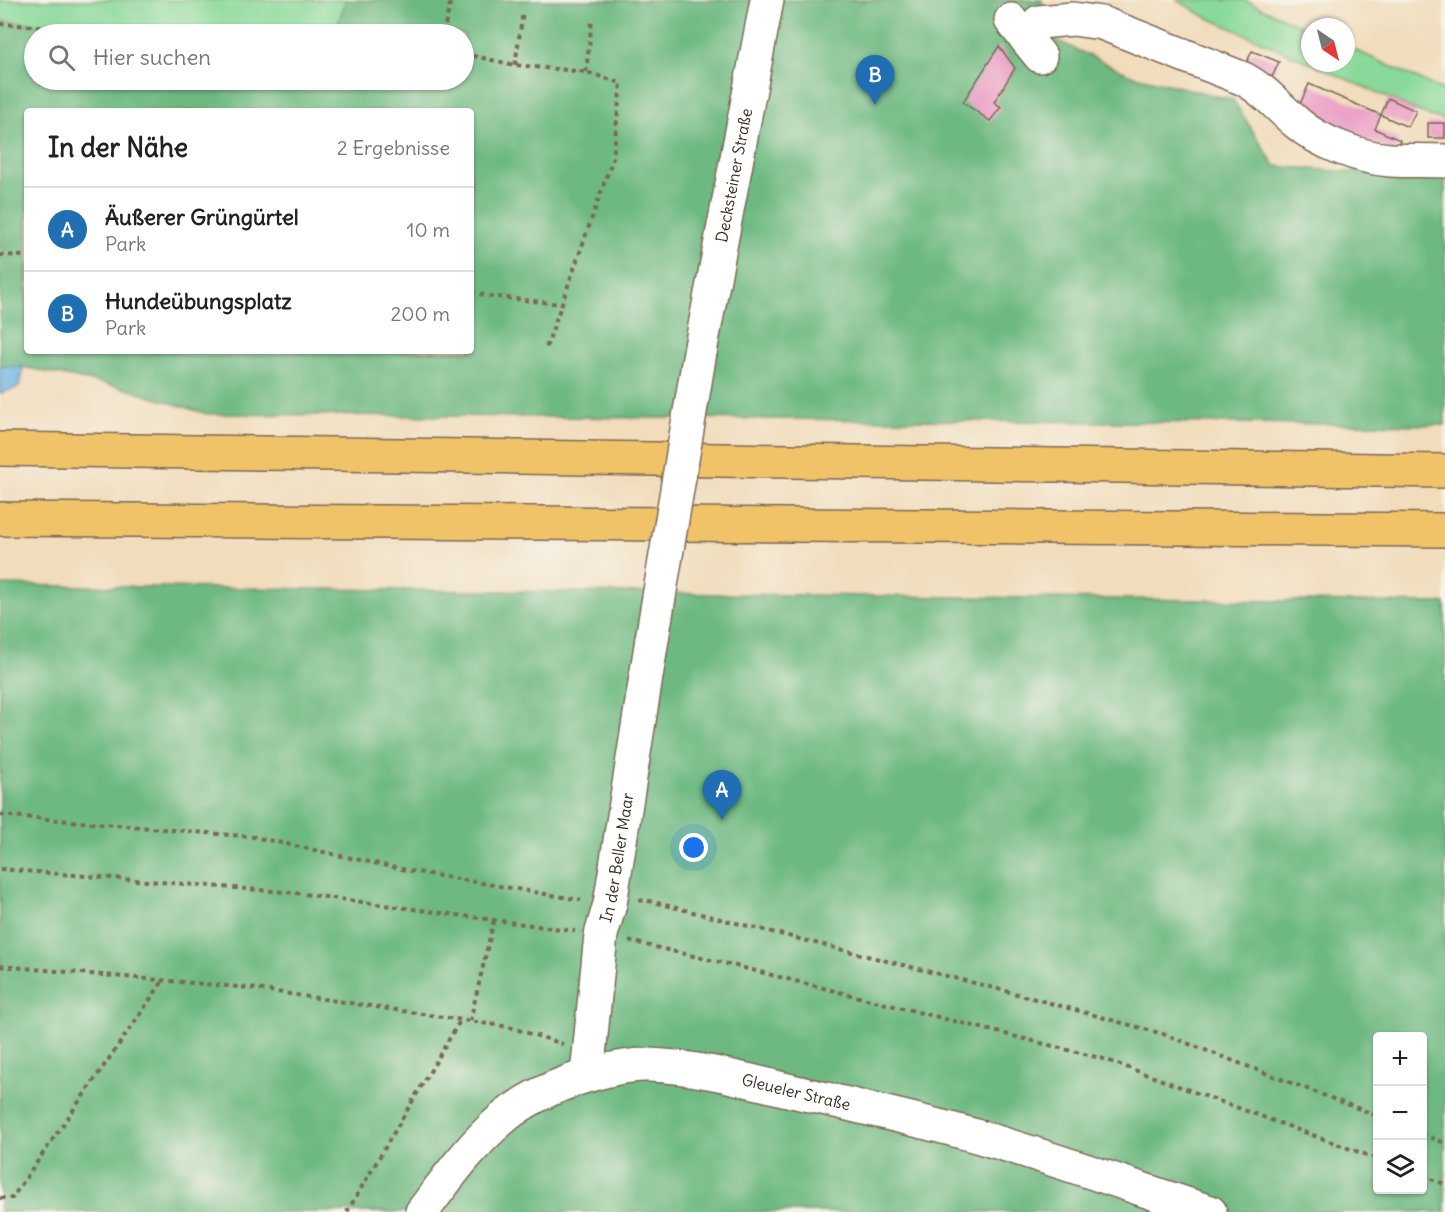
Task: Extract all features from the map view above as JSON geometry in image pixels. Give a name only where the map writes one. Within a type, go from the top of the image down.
[{"type":"highway","points":[[0,449],[1445,471]]},
{"type":"highway","points":[[0,519],[1445,530]]},
{"type":"street","name":"Decksteiner Straße","points":[[652,639],[700,352],[767,0]]},
{"type":"street","points":[[1040,56],[1025,21],[1072,19],[1102,23],[1244,78],[1262,88],[1299,124],[1326,142],[1388,160],[1445,160]]},
{"type":"street","name":"In der Beller Maar","points":[[589,1062],[605,919],[652,639]]},
{"type":"street","name":"Gleueler Straße","points":[[422,1212],[453,1172],[502,1118],[527,1101],[559,1086],[589,1062],[618,1068],[648,1065],[724,1075],[989,1139],[1210,1212]]},
{"type":"path","points":[[445,24],[451,0]]},
{"type":"path","points":[[514,65],[523,12]]},
{"type":"path","points":[[586,72],[592,20]]},
{"type":"path","points":[[0,24],[24,25]]},
{"type":"path","points":[[474,56],[514,65],[586,72],[621,82],[613,158],[545,351]]},
{"type":"path","points":[[0,255],[24,256]]},
{"type":"path","points":[[474,292],[489,296],[561,304]]},
{"type":"path","points":[[0,815],[254,837],[411,871],[605,919],[732,964],[1104,1059],[1373,1158]]},
{"type":"path","points":[[0,869],[296,893],[494,920],[605,919],[645,900],[1006,991],[1163,1034],[1373,1114]]},
{"type":"path","points":[[470,1021],[494,920]]},
{"type":"path","points":[[0,966],[250,988],[509,1026],[550,1042],[589,1062]]},
{"type":"path","points":[[0,1198],[12,1198],[164,981]]},
{"type":"path","points":[[347,1212],[461,1019]]},
{"type":"path","points":[[1427,1136],[1445,1143]]},
{"type":"path","points":[[1427,1178],[1445,1184]]},
{"type":"green space","points":[[0,0],[346,0],[338,24],[39,24],[0,21]]},
{"type":"green space","points":[[346,0],[1042,0],[1045,35],[1131,75],[1233,100],[1275,166],[1350,172],[1445,167],[1445,425],[207,414],[120,387],[23,367],[0,366],[0,21],[39,24],[24,24],[24,90],[474,90],[474,24],[338,24]]},
{"type":"green space","points":[[1177,0],[1244,0],[1301,26],[1301,59],[1204,16]]},
{"type":"green space","points":[[1355,50],[1445,91],[1445,120],[1427,115],[1330,72],[1355,72]]},
{"type":"green space","points":[[0,585],[1445,603],[1445,1212],[0,1212]]},
{"type":"water","points":[[0,366],[23,367],[19,387],[0,394]]},
{"type":"building","points":[[999,46],[1015,68],[994,102],[1001,107],[990,121],[963,102]]},
{"type":"building","points":[[1252,51],[1279,62],[1272,77],[1245,66]]},
{"type":"building","points":[[1309,84],[1381,115],[1375,129],[1400,140],[1394,152],[1296,113]]},
{"type":"building","points":[[1388,98],[1416,111],[1408,127],[1381,115]]},
{"type":"building","points":[[1428,123],[1445,123],[1445,138],[1428,138]]},
{"type":"place","name":"Hundeübungsplatz","points":[[875,105]]},
{"type":"place","name":"Äußerer Grüngürtel","points":[[722,820]]}]
